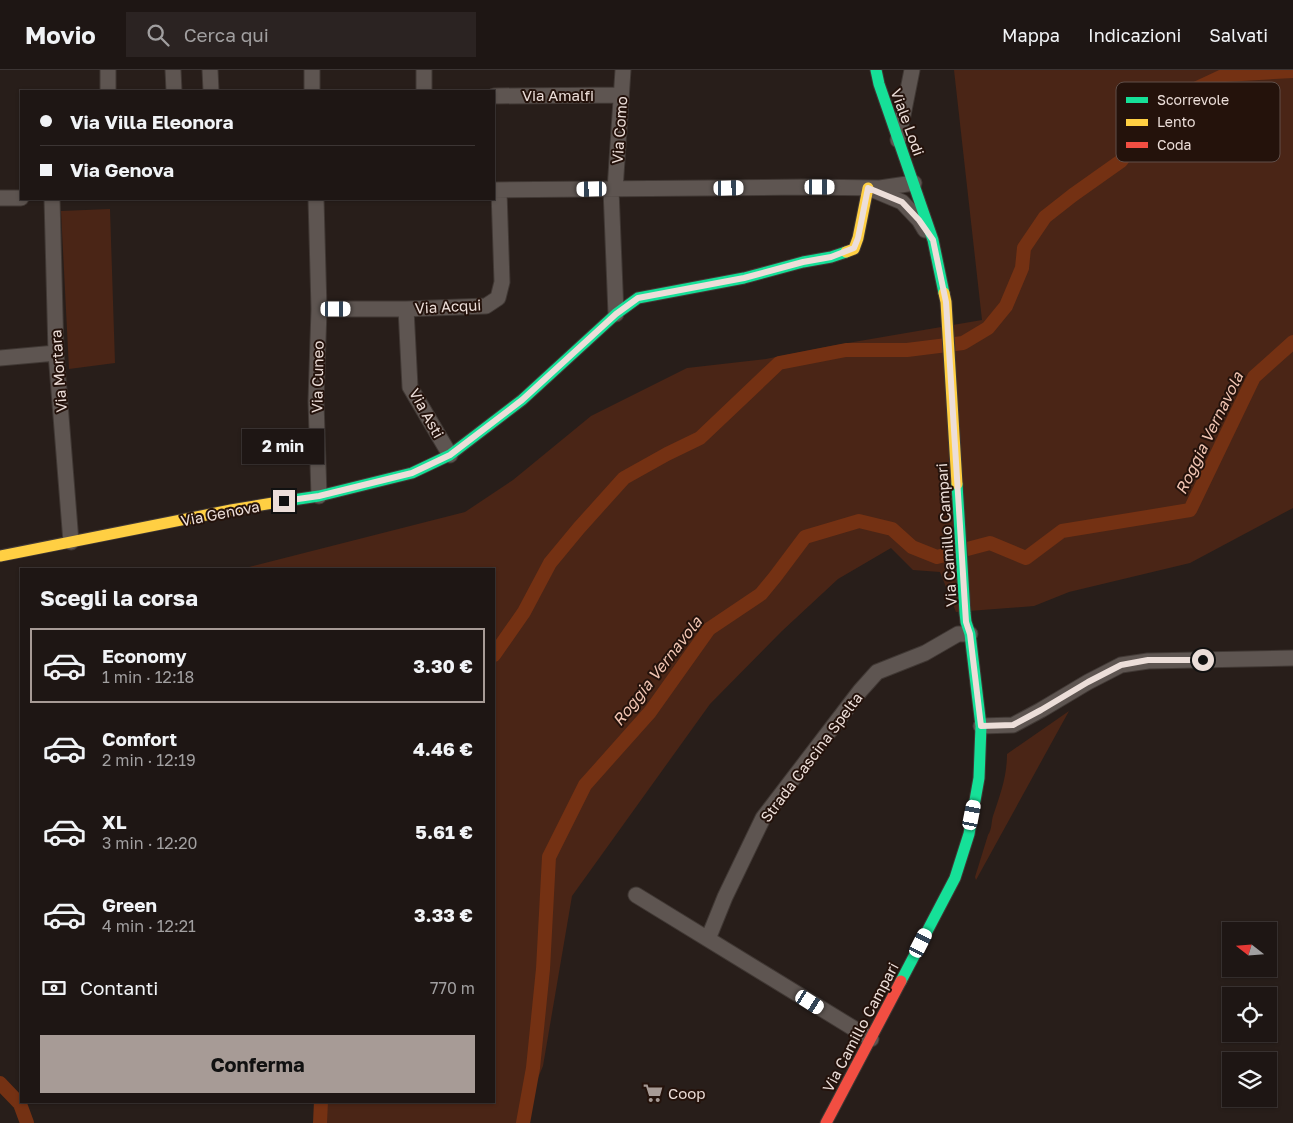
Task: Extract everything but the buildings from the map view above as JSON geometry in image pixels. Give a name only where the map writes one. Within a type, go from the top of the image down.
[{"type":"street","points":[[108,70],[108,90]]},
{"type":"street","points":[[173,70],[174,90]]},
{"type":"street","points":[[210,70],[211,90]]},
{"type":"street","points":[[312,70],[312,90]]},
{"type":"street","points":[[424,70],[424,90]]},
{"type":"street","name":"Via Como","points":[[616,314],[613,189],[623,70]]},
{"type":"street","name":"Viale Lodi","points":[[876,70],[879,84],[914,183]]},
{"type":"street","points":[[898,140],[912,70]]},
{"type":"street","name":"Via Amalfi","points":[[495,96],[622,95]]},
{"type":"street","points":[[497,190],[880,188],[914,183]]},
{"type":"street","name":"Via Camillo Campari","points":[[828,1120],[955,878],[969,834],[979,778],[981,726],[970,634],[965,613],[946,302],[933,240],[914,183]]},
{"type":"street","points":[[868,188],[902,202],[919,220],[933,240]]},
{"type":"street","name":"Via Genova","points":[[0,556],[232,510],[319,496],[412,473],[450,455],[522,400],[616,314],[638,298],[744,278],[803,262],[831,257],[854,248],[858,238],[868,188]]},
{"type":"street","name":"Via Acqui","points":[[319,309],[406,309],[486,306],[498,298],[502,282],[497,190]]},
{"type":"street","points":[[0,198],[20,198]]},
{"type":"street","name":"Via Mortara","points":[[52,200],[56,353],[71,542]]},
{"type":"street","name":"Via Cuneo","points":[[316,200],[319,309],[316,401],[319,496]]},
{"type":"street","name":"Via Asti","points":[[406,309],[410,386],[450,455]]},
{"type":"street","points":[[0,358],[56,353]]},
{"type":"street","name":"Strada Cascina Spelta","points":[[708,939],[725,897],[763,818],[860,691],[877,672],[925,653],[958,634],[970,634]]},
{"type":"street","points":[[981,726],[1013,725],[1121,665],[1148,660],[1293,658]]},
{"type":"street","points":[[636,895],[872,1039]]},
{"type":"shaded area","points":[[954,70],[1293,70],[1293,508],[1190,563],[1069,592],[1034,606],[956,612],[940,572],[913,570],[891,548],[838,579],[782,631],[710,704],[572,896],[543,1066],[519,1123],[317,1123],[323,1103],[495,1103],[495,568],[245,568],[465,512],[513,480],[591,416],[687,368],[766,359],[982,320]]},
{"type":"shaded area","points":[[110,209],[115,363],[69,369],[61,211]]},
{"type":"shaded area","points":[[1069,711],[976,880],[975,877],[1003,786],[1007,754]]},
{"type":"waterway","points":[[1210,82],[1225,75],[1293,71]]},
{"type":"waterway","points":[[495,654],[524,612],[550,563],[624,478],[700,438],[779,363],[846,350],[907,350],[963,343],[988,328],[1006,306],[1022,268],[1024,248],[1045,217],[1120,162]]},
{"type":"waterway","name":"Roggia Vernavola","points":[[523,1123],[533,1068],[543,969],[549,857],[585,785],[650,712],[709,629],[761,594],[805,537],[859,521],[892,529],[912,547],[937,557],[990,543],[1026,558],[1062,531],[1190,510],[1254,377],[1293,342]]},
{"type":"waterway","points":[[0,1083],[20,1104],[27,1123]]},
{"type":"waterway","points":[[320,1123],[321,1103]]},
{"type":"traffic: fast","points":[[876,70],[879,84],[933,240],[944,293]]},
{"type":"traffic: fast","points":[[279,502],[319,496],[412,473],[450,455],[522,400],[616,314],[638,298],[744,278],[846,252]]},
{"type":"traffic: fast","points":[[901,981],[955,878],[969,834],[979,778],[981,726],[970,634],[965,613],[957,484]]},
{"type":"traffic: slow","points":[[846,252],[854,249],[858,238],[868,188]]},
{"type":"traffic: slow","points":[[944,293],[957,484]]},
{"type":"traffic: slow","points":[[0,556],[279,502]]},
{"type":"traffic: jam","points":[[826,1123],[901,981]]},
{"type":"place","name":"Coop","points":[[653,1093]]},
{"type":"route","points":[[284,501],[319,496],[412,473],[450,455],[522,400],[616,314],[638,298],[744,278],[803,262],[831,257],[854,248],[858,238],[868,188],[902,202],[919,220],[933,240],[946,302],[966,622],[970,634],[981,726],[1013,725],[1121,665],[1148,660],[1203,660]]}]
